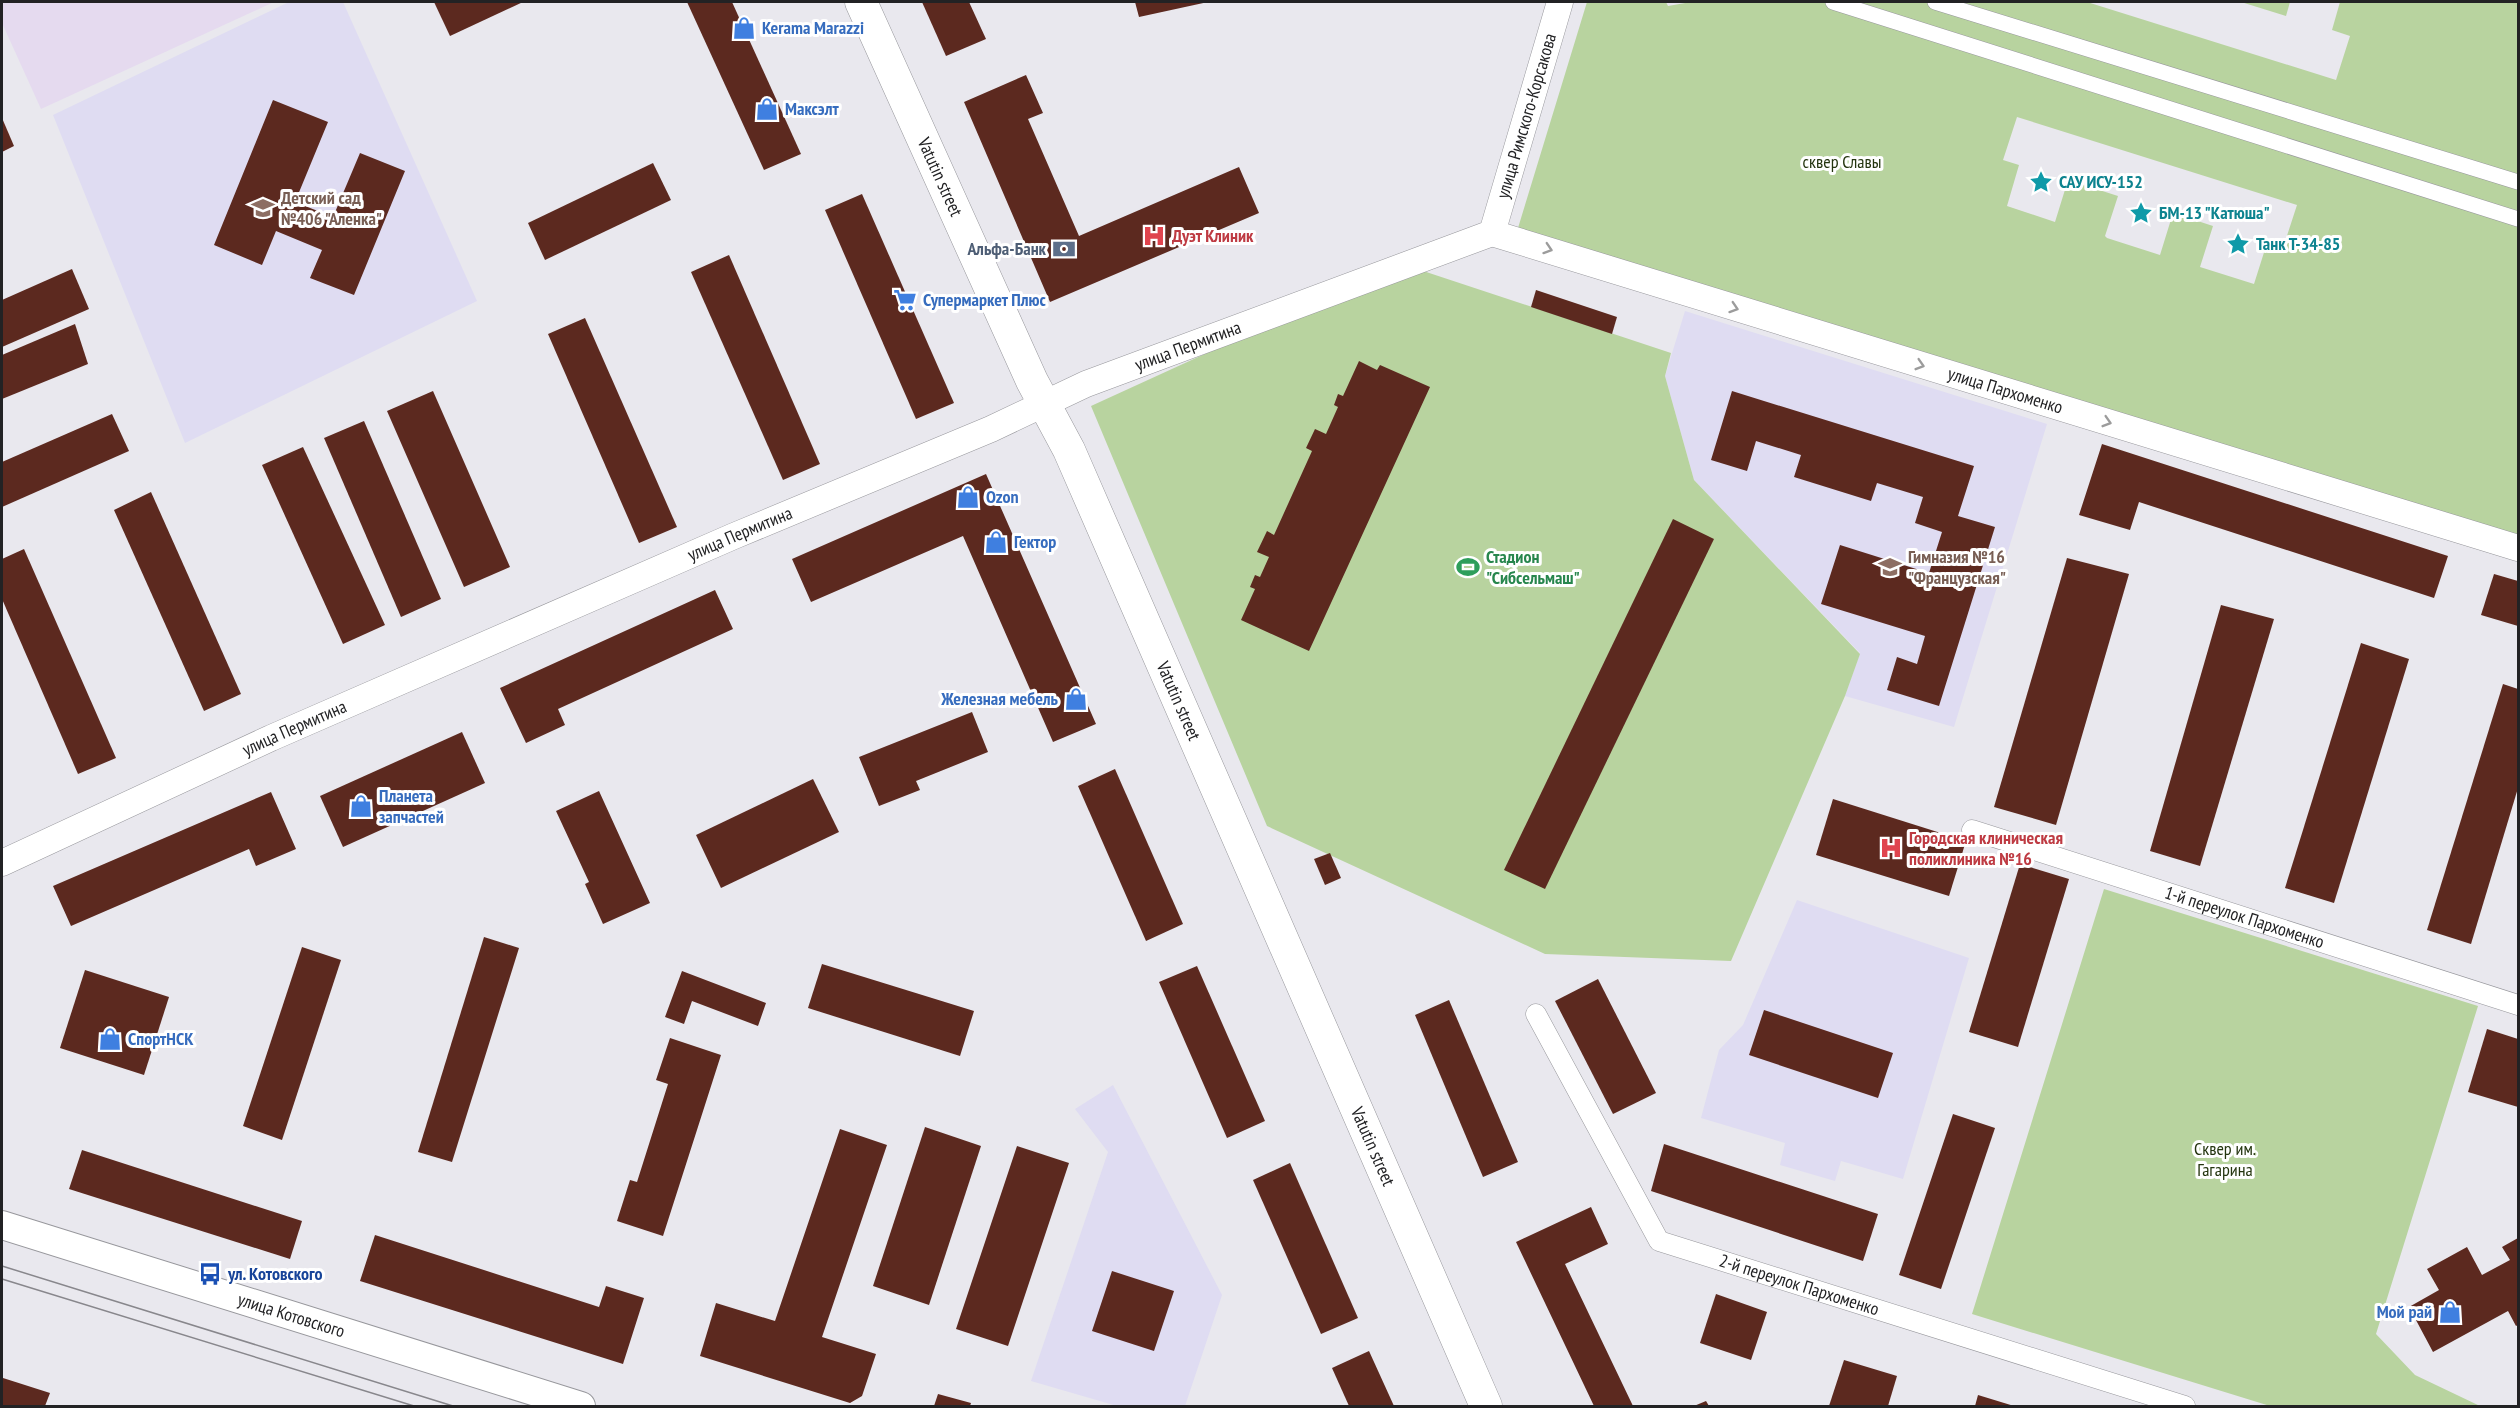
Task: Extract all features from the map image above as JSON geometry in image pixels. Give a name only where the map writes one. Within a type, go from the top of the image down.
[{"type":"main road","name":"Vatutin street","points":[[861,2],[1044,404],[1073,460],[1486,1407]]},
{"type":"main road","name":"улица Котовского","points":[[2,1224],[581,1407]]},
{"type":"street","name":"улица Римского-Корсакова","points":[[1492,232],[1560,2]]},
{"type":"street","points":[[1833,2],[2518,219]]},
{"type":"street","points":[[1935,2],[2518,182]]},
{"type":"street","name":"улица Пермитина","points":[[2,863],[271,738],[1097,380],[1492,232]]},
{"type":"street","name":"улица Пархоменко","points":[[1492,232],[2518,548]]},
{"type":"street","name":"1-й переулок Пархоменко","points":[[1972,830],[2518,1005]]},
{"type":"street","name":"2-й переулок Пархоменко","points":[[1536,1014],[1659,1241],[2185,1407]]},
{"type":"shaded area","points":[[2,2],[274,2],[41,109],[2,23]]},
{"type":"shaded area","name":"Детский сад №406 \"Аленка\"","points":[[289,2],[343,2],[477,301],[185,443],[53,115]]},
{"type":"shaded area","name":"Гимназия №16 \"Французская\"","points":[[1685,311],[2047,424],[1954,727],[1845,696],[1860,653],[1694,480],[1665,376]]},
{"type":"shaded area","points":[[1797,900],[1969,958],[1903,1179],[1841,1161],[1835,1181],[1780,1165],[1785,1143],[1701,1118],[1719,1050],[1743,1025]]},
{"type":"shaded area","points":[[1113,1085],[1222,1295],[1185,1406],[1117,1406],[1031,1381],[1108,1152],[1075,1109]]},
{"type":"green space","name":"сквер Славы","points":[[1587,2],[1666,2],[1668,6],[1691,2],[2087,2],[2336,80],[2350,36],[2332,30],[2340,2],[2518,2],[2518,535],[1518,228]],"holes":[[[2017,117],[2297,205],[2283,248],[2267,243],[2254,284],[2200,267],[2213,226],[2173,213],[2160,255],[2105,236],[2118,196],[2068,180],[2055,222],[2007,206],[2019,165],[2003,160]]]},
{"type":"green space","points":[[2241,2],[2290,2],[2286,16]]},
{"type":"green space","name":"Стадион \"Сибсельмаш\"","points":[[1402,264],[1671,353],[1665,376],[1694,480],[1860,654],[1845,696],[1731,961],[1545,954],[1267,826],[1091,406]]},
{"type":"green space","name":"Сквер им. Гагарина","points":[[2104,889],[2478,1006],[2376,1334],[2415,1375],[2480,1406],[2270,1406],[1972,1314]]},
{"type":"building","points":[[434,2],[523,2],[450,36]]},
{"type":"building","points":[[687,2],[732,2],[801,154],[764,170]]},
{"type":"building","points":[[922,2],[969,2],[986,39],[946,56]]},
{"type":"building","points":[[1135,2],[1208,2],[1139,17]]},
{"type":"building","points":[[1026,75],[1043,113],[1028,119],[1079,236],[1239,167],[1259,213],[1050,302],[964,102]]},
{"type":"building","points":[[273,100],[328,122],[295,202],[333,217],[360,153],[405,171],[354,295],[310,278],[322,250],[276,231],[262,265],[214,245]]},
{"type":"building","points":[[2,118],[14,146],[2,152]]},
{"type":"building","points":[[653,163],[671,200],[545,260],[528,223]]},
{"type":"building","points":[[862,194],[954,403],[916,419],[825,210]]},
{"type":"building","points":[[729,255],[820,464],[783,480],[691,272]]},
{"type":"building","points":[[72,269],[89,309],[2,347],[2,300]]},
{"type":"building","points":[[1536,290],[1617,317],[1612,334],[1531,307]]},
{"type":"building","points":[[585,318],[677,527],[639,543],[548,334]]},
{"type":"building","points":[[75,324],[88,364],[2,399],[2,355]]},
{"type":"building","points":[[1359,361],[1377,370],[1380,365],[1430,387],[1309,651],[1241,620],[1255,589],[1250,587],[1255,575],[1260,577],[1269,557],[1257,552],[1267,531],[1274,535],[1312,451],[1306,448],[1315,429],[1326,434],[1338,407],[1334,405],[1338,394],[1343,396]]},
{"type":"building","points":[[433,391],[510,567],[464,587],[387,411]]},
{"type":"building","points":[[1732,391],[1974,466],[1958,516],[1995,527],[1939,706],[1887,690],[1897,657],[1917,664],[1925,636],[1821,604],[1840,545],[1929,573],[1942,532],[1915,523],[1923,497],[1877,483],[1871,501],[1794,477],[1801,455],[1756,441],[1747,471],[1711,460]]},
{"type":"building","points":[[112,414],[129,451],[2,507],[2,462]]},
{"type":"building","points":[[364,421],[441,599],[401,617],[324,438]]},
{"type":"building","points":[[2102,444],[2448,556],[2434,598],[2139,502],[2130,530],[2079,515]]},
{"type":"building","points":[[303,447],[385,625],[343,644],[262,465]]},
{"type":"building","points":[[986,474],[1096,724],[1053,742],[963,536],[811,602],[792,559]]},
{"type":"building","points":[[151,492],[241,694],[204,711],[114,510]]},
{"type":"building","points":[[1673,519],[1714,539],[1545,889],[1504,870]]},
{"type":"building","points":[[24,549],[116,758],[78,774],[2,599],[2,559]]},
{"type":"building","points":[[2067,558],[2129,574],[2056,825],[1994,807]]},
{"type":"building","points":[[2494,574],[2518,581],[2518,626],[2481,615]]},
{"type":"building","points":[[715,590],[733,629],[558,709],[565,725],[526,743],[500,688]]},
{"type":"building","points":[[2221,605],[2274,619],[2200,866],[2150,851]]},
{"type":"building","points":[[2361,643],[2409,659],[2334,903],[2285,888]]},
{"type":"building","points":[[2503,684],[2518,689],[2518,788],[2471,944],[2427,930]]},
{"type":"building","points":[[972,712],[988,752],[916,781],[920,790],[879,806],[859,757]]},
{"type":"building","points":[[462,732],[485,783],[343,847],[320,796]]},
{"type":"building","points":[[1115,769],[1183,924],[1146,941],[1078,786]]},
{"type":"building","points":[[813,779],[839,832],[721,888],[696,835]]},
{"type":"building","points":[[599,791],[650,903],[603,924],[585,884],[589,882],[556,811]]},
{"type":"building","points":[[271,792],[296,849],[256,866],[249,849],[71,926],[53,886]]},
{"type":"building","name":"Городская клиническая поликлиника №16","points":[[1833,799],[1966,841],[1949,896],[1816,855]]},
{"type":"building","points":[[1330,853],[1341,878],[1325,885],[1314,859]]},
{"type":"building","points":[[2020,864],[2069,879],[2018,1047],[1969,1032]]},
{"type":"building","points":[[484,937],[519,948],[452,1162],[418,1152]]},
{"type":"building","points":[[302,947],[341,960],[282,1140],[243,1126]]},
{"type":"building","points":[[822,964],[974,1011],[960,1056],[808,1008]]},
{"type":"building","points":[[1197,966],[1265,1121],[1227,1138],[1159,982]]},
{"type":"building","points":[[85,970],[169,997],[144,1075],[60,1048]]},
{"type":"building","points":[[682,971],[766,1003],[758,1026],[692,1001],[684,1024],[665,1017]]},
{"type":"building","points":[[1598,979],[1656,1093],[1613,1114],[1555,1001]]},
{"type":"building","points":[[1449,1000],[1518,1162],[1483,1177],[1415,1015]]},
{"type":"building","points":[[1764,1010],[1893,1053],[1878,1098],[1749,1055]]},
{"type":"building","points":[[2487,1029],[2518,1039],[2518,1107],[2468,1092]]},
{"type":"building","points":[[670,1038],[721,1055],[663,1236],[617,1221],[630,1180],[637,1182],[668,1084],[656,1080]]},
{"type":"building","points":[[1953,1114],[1995,1128],[1941,1289],[1899,1275]]},
{"type":"building","points":[[925,1127],[981,1146],[929,1305],[873,1286]]},
{"type":"building","points":[[840,1129],[887,1145],[822,1337],[876,1354],[862,1396],[850,1403],[700,1356],[716,1303],[775,1321]]},
{"type":"building","points":[[1664,1144],[1878,1214],[1863,1261],[1651,1191]]},
{"type":"building","points":[[1017,1146],[1069,1163],[1008,1346],[956,1329]]},
{"type":"building","points":[[82,1150],[302,1221],[290,1259],[69,1189]]},
{"type":"building","points":[[1290,1163],[1358,1318],[1321,1334],[1253,1180]]},
{"type":"building","points":[[1591,1207],[1608,1244],[1565,1264],[1633,1406],[1594,1406],[1516,1242]]},
{"type":"building","points":[[375,1235],[599,1307],[606,1286],[644,1298],[623,1364],[360,1281]]},
{"type":"building","points":[[2518,1238],[2518,1325],[2516,1326],[2508,1311],[2433,1352],[2409,1307],[2439,1290],[2427,1269],[2467,1247],[2482,1275],[2510,1260],[2502,1247]]},
{"type":"building","points":[[1112,1271],[1174,1291],[1154,1351],[1092,1331]]},
{"type":"building","points":[[1716,1294],[1767,1312],[1751,1360],[1700,1343]]},
{"type":"building","points":[[1369,1351],[1394,1406],[1349,1406],[1332,1368]]},
{"type":"building","points":[[1844,1360],[1897,1376],[1888,1406],[1829,1406]]},
{"type":"building","points":[[3,1378],[50,1393],[45,1406],[2,1406]]},
{"type":"building","points":[[938,1394],[971,1403],[970,1406],[934,1406]]},
{"type":"building","points":[[1978,1395],[2014,1406],[1975,1406]]},
{"type":"building","points":[[1706,1401],[1709,1406],[1694,1406]]},
{"type":"tram line","points":[[2,1266],[453,1406]]},
{"type":"tram line","points":[[2,1279],[414,1406]]},
{"type":"place","name":"Kerama Marazzi","points":[[744,28]]},
{"type":"place","name":"Максэлт","points":[[767,109]]},
{"type":"place","name":"САУ ИСУ-152","points":[[2041,182]]},
{"type":"place","name":"Детский сад №406 \"Аленка\"","points":[[263,208]]},
{"type":"place","name":"БМ-13 \"Катюша\"","points":[[2141,213]]},
{"type":"place","name":"Дуэт Клиник","points":[[1154,236]]},
{"type":"place","name":"Танк Т-34-85","points":[[2238,244]]},
{"type":"place","name":"Альфа-Банк","points":[[1064,249]]},
{"type":"place","name":"Супермаркет Плюс","points":[[905,300]]},
{"type":"place","name":"Ozon","points":[[968,497]]},
{"type":"place","name":"Гектор","points":[[996,542]]},
{"type":"place","name":"Стадион \"Сибсельмаш\"","points":[[1468,567]]},
{"type":"place","name":"Гимназия №16 \"Французская\"","points":[[1890,567]]},
{"type":"place","name":"Железная мебель","points":[[1076,699]]},
{"type":"place","name":"Планета запчастей","points":[[361,806]]},
{"type":"place","name":"Городская клиническая поликлиника №16","points":[[1891,848]]},
{"type":"place","name":"СпортНСК","points":[[110,1039]]},
{"type":"place","name":"ул. Котовского","points":[[210,1274]]},
{"type":"place","name":"Мой рай","points":[[2450,1312]]}]
